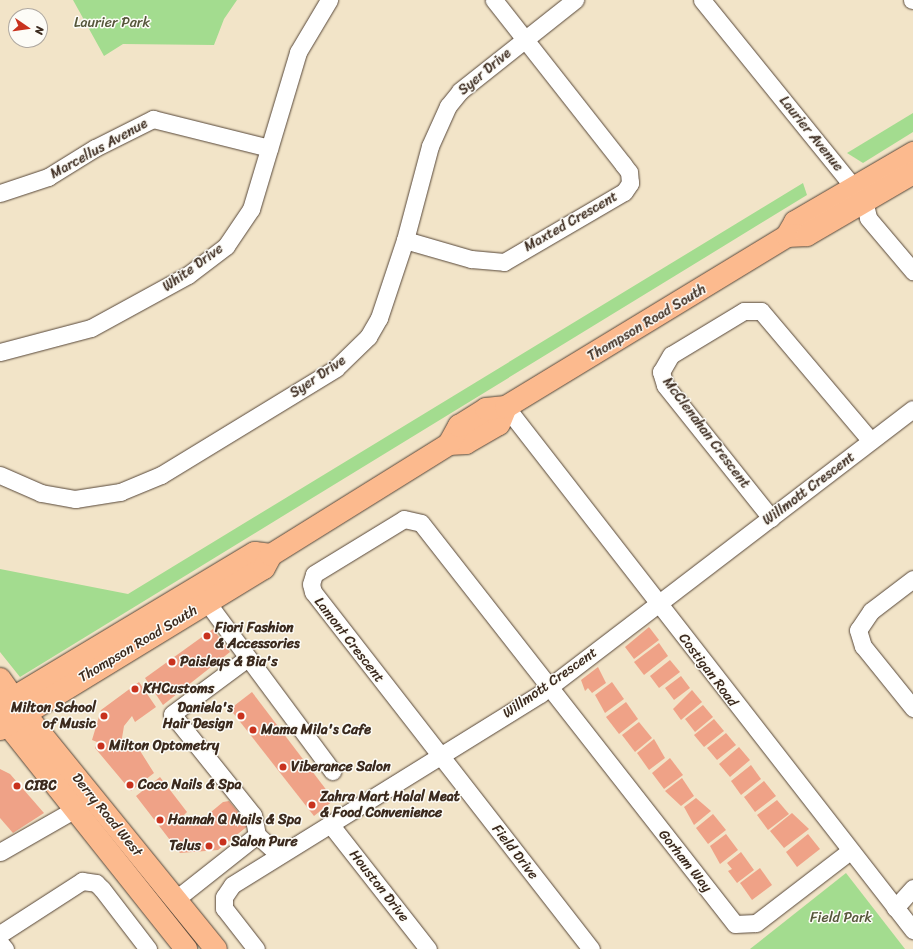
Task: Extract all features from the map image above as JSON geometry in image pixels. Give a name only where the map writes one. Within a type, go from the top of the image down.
[{"type":"main road","name":"Thompson Road South","points":[[858,193],[913,153]]},
{"type":"main road","name":"Thompson Road South","points":[[7,714],[202,595],[255,553],[271,555],[449,444],[466,444],[499,424],[506,407],[787,236],[795,222],[858,193],[913,173]]},
{"type":"main road","name":"Derry Road West","points":[[0,679],[7,714],[75,809],[186,949]]},
{"type":"main road","name":"Derry Road West","points":[[7,714],[176,899],[216,949]]},
{"type":"street","name":"White Drive","points":[[0,352],[91,328],[138,306],[188,275],[226,246],[251,209],[298,52],[329,0]]},
{"type":"street","points":[[494,0],[526,38]]},
{"type":"street","name":"Syer Drive","points":[[0,475],[41,493],[91,499],[120,492],[161,475],[314,382],[350,355],[379,318],[406,240],[430,146],[448,106],[460,91],[575,0]]},
{"type":"street","name":"Laurier Avenue","points":[[702,0],[858,193],[868,218],[913,272]]},
{"type":"street","name":"Maxted Crescent","points":[[406,240],[486,262],[504,262],[628,188],[629,172],[526,38]]},
{"type":"street","name":"Marcellus Avenue","points":[[0,193],[48,177],[95,148],[153,119],[269,148]]},
{"type":"street","name":"McClenahan Crescent","points":[[771,518],[665,385],[661,372],[671,355],[744,311],[760,311],[871,441]]},
{"type":"street","name":"Costigan Road","points":[[506,407],[850,851],[913,930]]},
{"type":"street","name":"Willmott Crescent","points":[[256,949],[224,908],[224,897],[242,877],[330,824],[550,686],[913,409]]},
{"type":"street","name":"Lamont Crescent","points":[[439,756],[313,592],[311,584],[314,574],[404,519],[416,520],[550,686]]},
{"type":"street","points":[[913,579],[871,611],[858,630],[863,646],[913,708]]},
{"type":"street","points":[[202,595],[246,659],[332,771]]},
{"type":"street","points":[[246,659],[172,714],[250,810],[257,825],[257,835],[279,855]]},
{"type":"street","name":"Gorham Way","points":[[550,686],[735,924],[756,924],[850,851]]},
{"type":"street","name":"Field Drive","points":[[439,756],[591,949]]},
{"type":"street","points":[[0,852],[75,809]]},
{"type":"street","name":"Houston Drive","points":[[330,824],[428,949]]},
{"type":"street","points":[[176,899],[257,835]]},
{"type":"street","points":[[0,934],[72,885],[86,882],[96,883],[148,949]]},
{"type":"street","points":[[895,908],[913,888]]},
{"type":"street","points":[[0,943],[5,949]]},
{"type":"green space","name":"Laurier Park","points":[[73,0],[237,0],[224,19],[214,45],[123,44],[104,56]]},
{"type":"green space","points":[[913,113],[913,132],[863,163],[847,153]]},
{"type":"green space","points":[[803,183],[807,195],[20,677],[0,652],[0,569],[128,594]]},
{"type":"green space","name":"Field Park","points":[[846,873],[905,949],[750,949]]},
{"type":"building","points":[[649,627],[659,640],[634,659],[625,647]]},
{"type":"building","points":[[213,629],[230,652],[163,705],[145,678]]},
{"type":"building","points":[[659,643],[668,656],[644,675],[634,662]]},
{"type":"building","points":[[670,660],[680,672],[659,688],[650,676]]},
{"type":"building","points":[[598,667],[606,683],[592,693],[588,688],[585,691],[581,680]]},
{"type":"building","points":[[681,676],[690,688],[674,700],[665,688]]},
{"type":"building","points":[[139,682],[156,707],[135,722],[132,716],[124,726],[122,738],[130,752],[137,746],[154,773],[131,791],[95,748],[97,742],[92,740],[101,710]]},
{"type":"building","points":[[612,682],[624,699],[605,713],[595,695]]},
{"type":"building","points":[[692,690],[702,702],[681,720],[673,709]]},
{"type":"building","points":[[252,692],[334,800],[314,816],[230,709]]},
{"type":"building","points":[[626,702],[638,719],[619,734],[606,717]]},
{"type":"building","points":[[703,705],[713,717],[695,732],[685,719]]},
{"type":"building","points":[[714,719],[724,731],[704,747],[694,735]]},
{"type":"building","points":[[639,722],[652,738],[635,752],[622,735]]},
{"type":"building","points":[[726,733],[736,745],[717,760],[707,748]]},
{"type":"building","points":[[654,739],[665,758],[649,770],[637,753]]},
{"type":"building","points":[[739,747],[750,760],[730,777],[719,764]]},
{"type":"building","points":[[670,758],[683,775],[664,789],[652,773]]},
{"type":"building","points":[[751,765],[761,779],[741,795],[731,781]]},
{"type":"building","points":[[0,769],[10,774],[44,813],[13,833],[0,818]]},
{"type":"building","points":[[160,777],[187,812],[183,816],[192,825],[207,825],[216,820],[211,812],[223,802],[229,801],[249,825],[218,850],[180,853],[136,796]]},
{"type":"building","points":[[682,778],[694,796],[681,806],[665,791]]},
{"type":"building","points":[[764,781],[776,796],[755,812],[744,797]]},
{"type":"building","points":[[696,798],[711,811],[694,825],[684,807]]},
{"type":"building","points":[[777,800],[789,814],[768,830],[757,815]]},
{"type":"building","points":[[792,813],[809,829],[784,848],[770,831]]},
{"type":"building","points":[[713,814],[726,830],[708,844],[696,828]]},
{"type":"building","points":[[726,834],[738,850],[720,864],[710,846]]},
{"type":"building","points":[[808,834],[820,849],[797,867],[786,852]]},
{"type":"building","points":[[741,852],[754,870],[737,883],[728,871],[732,869],[727,863]]},
{"type":"building","points":[[760,868],[772,885],[752,900],[740,883]]},
{"type":"place","name":"Fiori Fashion & Accessories","points":[[207,636]]},
{"type":"place","name":"Paisleys & Bia's","points":[[172,662]]},
{"type":"place","name":"KHCustoms","points":[[135,689]]},
{"type":"place","name":"Milton School of Music","points":[[104,716]]},
{"type":"place","name":"Daniela's Hair Design","points":[[241,716]]},
{"type":"place","name":"Mama Mila's Cafe","points":[[253,730]]},
{"type":"place","name":"Milton Optometry","points":[[101,746]]},
{"type":"place","name":"Viberance Salon","points":[[283,767]]},
{"type":"place","name":"Coco Nails & Spa","points":[[130,785]]},
{"type":"place","name":"CIBC","points":[[17,786]]},
{"type":"place","name":"Zahra Mart Halal Meat & Food Convenience","points":[[312,805]]},
{"type":"place","name":"Hannah Q Nails & Spa","points":[[160,820]]},
{"type":"place","name":"Salon Pure","points":[[223,842]]},
{"type":"place","name":"Telus","points":[[209,846]]}]
